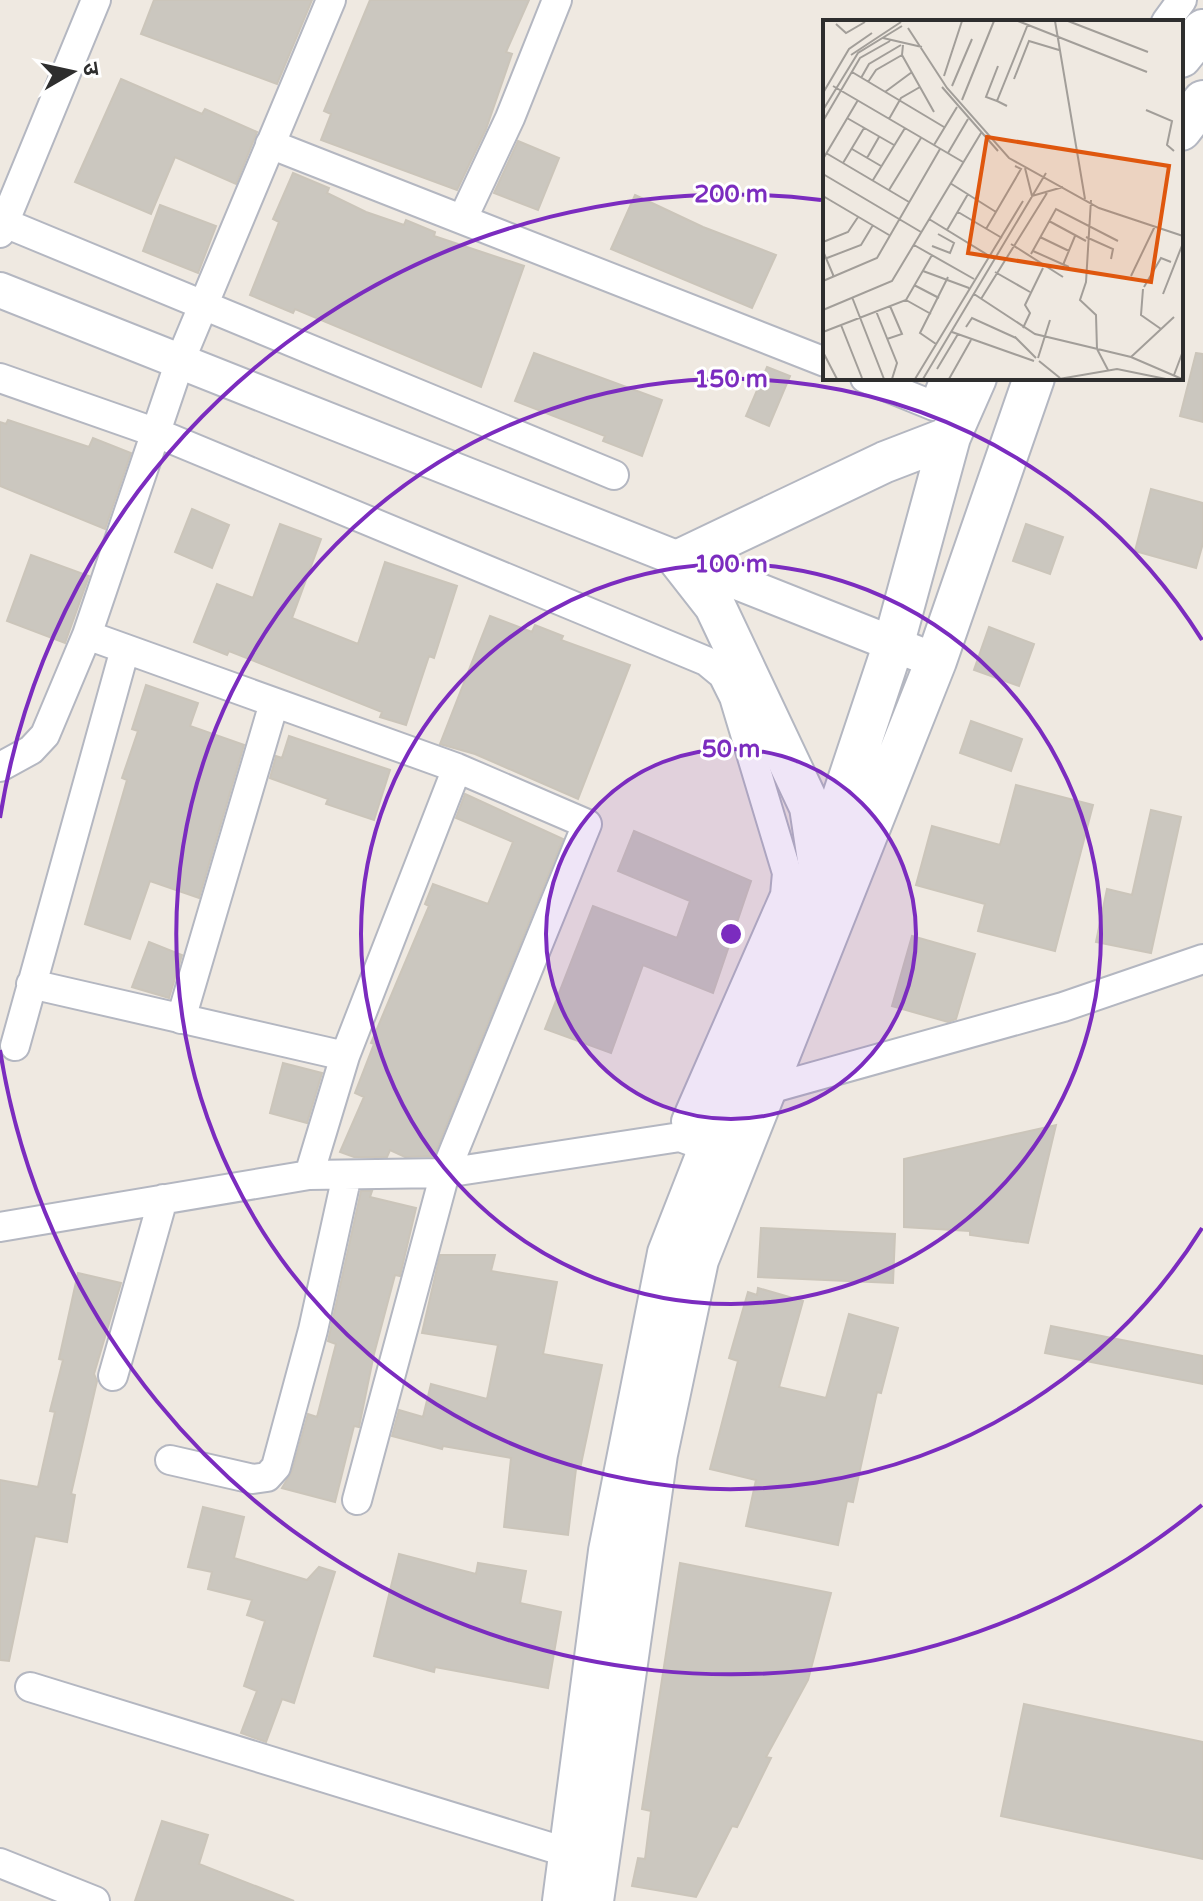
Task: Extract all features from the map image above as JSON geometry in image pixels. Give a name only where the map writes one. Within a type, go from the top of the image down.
[{"type":"main road","points":[[1183,55],[1203,30]]},
{"type":"main road","points":[[1183,127],[1203,101]]},
{"type":"main road","points":[[750,1094],[819,868],[893,646],[950,437],[975,380]]},
{"type":"main road","points":[[563,1901],[609,1551],[644,1451],[698,1260],[712,1143],[750,1094],[936,661],[1033,380]]},
{"type":"main road","points":[[819,868],[810,807],[715,606],[679,560],[885,462],[950,437]]},
{"type":"main road","points":[[593,1901],[644,1451]]},
{"type":"street","points":[[96,0],[1,226],[614,475]]},
{"type":"street","points":[[0,767],[31,750],[45,735],[87,635],[180,361],[331,0]]},
{"type":"street","points":[[463,218],[510,118],[557,0]]},
{"type":"street","points":[[1167,20],[1182,0]]},
{"type":"street","points":[[270,144],[823,361]]},
{"type":"street","points":[[0,290],[936,661]]},
{"type":"street","points":[[0,378],[157,433],[706,661],[723,675],[734,697],[787,873],[778,915],[712,1143],[680,1137],[445,1173],[309,1175],[0,1227]]},
{"type":"street","points":[[870,380],[934,406],[944,380]]},
{"type":"street","points":[[87,635],[457,768],[587,824],[445,1173],[357,1500]]},
{"type":"street","points":[[15,1046],[125,649]]},
{"type":"street","points":[[181,1019],[274,703]]},
{"type":"street","points":[[309,1175],[345,1056],[457,768]]},
{"type":"street","points":[[750,1094],[1063,1007],[1203,959]]},
{"type":"street","points":[[31,984],[345,1056]]},
{"type":"street","points":[[170,1460],[253,1479],[267,1477],[276,1467],[313,1330],[347,1175]]},
{"type":"street","points":[[113,1376],[163,1199]]},
{"type":"street","points":[[30,1687],[569,1853]]},
{"type":"street","points":[[0,1863],[95,1901]]},
{"type":"building","points":[[154,0],[312,0],[277,84],[141,34]]},
{"type":"building","points":[[370,0],[529,0],[506,52],[512,54],[486,129],[457,190],[321,140],[331,114],[324,111]]},
{"type":"building","points":[[121,79],[202,114],[205,109],[257,132],[236,184],[175,157],[151,214],[75,182]]},
{"type":"building","points":[[518,141],[559,158],[538,210],[494,193]]},
{"type":"building","points":[[293,173],[329,188],[327,193],[366,212],[404,225],[406,220],[435,232],[434,236],[524,266],[481,387],[295,309],[293,313],[250,295],[279,222],[273,219]]},
{"type":"building","points":[[635,195],[703,227],[776,255],[752,308],[611,249]]},
{"type":"building","points":[[160,205],[216,226],[198,273],[143,251]]},
{"type":"building","points":[[534,353],[662,400],[642,456],[603,441],[605,436],[515,401]]},
{"type":"building","points":[[1196,353],[1203,354],[1203,422],[1180,416]]},
{"type":"building","points":[[767,367],[790,376],[769,426],[746,416]]},
{"type":"building","points":[[8,420],[89,447],[93,438],[131,453],[105,529],[0,486],[0,422],[6,424]]},
{"type":"building","points":[[1151,489],[1203,503],[1203,543],[1196,568],[1135,551]]},
{"type":"building","points":[[192,509],[229,525],[212,568],[175,552]]},
{"type":"building","points":[[280,524],[321,539],[292,618],[358,644],[385,562],[457,586],[434,658],[429,656],[406,725],[380,717],[382,712],[229,651],[227,655],[194,642],[217,584],[253,598]]},
{"type":"building","points":[[1026,524],[1063,537],[1050,574],[1013,561]]},
{"type":"building","points":[[31,555],[89,576],[65,643],[7,621]]},
{"type":"building","points":[[490,616],[532,632],[535,625],[563,636],[561,640],[630,665],[578,799],[475,754],[440,744]]},
{"type":"building","points":[[989,627],[1034,644],[1019,686],[974,670]]},
{"type":"building","points":[[146,685],[198,703],[190,726],[244,745],[199,898],[150,881],[130,939],[85,924],[127,780],[122,778],[138,731],[132,729]]},
{"type":"building","points":[[971,721],[1022,739],[1011,771],[960,753]]},
{"type":"building","points":[[289,736],[390,770],[374,820],[326,804],[328,799],[270,778],[276,756],[282,758]]},
{"type":"building","points":[[1016,785],[1093,805],[1055,951],[978,931],[985,904],[916,885],[932,826],[1000,845]]},
{"type":"building","points":[[465,794],[563,839],[434,1156],[405,1157],[390,1150],[387,1157],[354,1157],[340,1152],[364,1097],[355,1093],[374,1044],[371,1043],[429,906],[425,904],[433,884],[488,904],[513,842],[456,818]]},
{"type":"building","points":[[1151,810],[1181,817],[1151,953],[1096,942],[1107,889],[1132,895]]},
{"type":"building","points":[[634,831],[751,881],[713,993],[643,965],[611,1053],[545,1029],[593,906],[677,938],[690,901],[618,871]]},
{"type":"building","points":[[912,936],[975,954],[956,1019],[948,1022],[892,1006]]},
{"type":"building","points":[[149,942],[182,955],[169,998],[132,987]]},
{"type":"building","points":[[283,1063],[322,1073],[307,1123],[270,1113]]},
{"type":"building","points":[[1056,1125],[1028,1243],[970,1235],[970,1231],[904,1227],[904,1159]]},
{"type":"building","points":[[361,1191],[372,1191],[370,1197],[416,1208],[400,1276],[395,1275],[374,1354],[359,1427],[354,1426],[335,1502],[282,1488],[292,1471],[308,1414],[317,1417],[336,1344],[328,1341]]},
{"type":"building","points":[[761,1228],[895,1234],[893,1283],[758,1277]]},
{"type":"building","points":[[440,1255],[495,1255],[491,1271],[557,1282],[543,1354],[602,1365],[580,1469],[576,1469],[568,1535],[504,1527],[511,1458],[443,1446],[442,1449],[392,1436],[399,1410],[423,1417],[431,1384],[487,1399],[498,1345],[422,1333]]},
{"type":"building","points":[[78,1273],[121,1283],[94,1374],[97,1381],[71,1494],[75,1495],[67,1542],[35,1536],[9,1661],[0,1660],[0,1480],[38,1487],[55,1412],[50,1411],[63,1360],[59,1359]]},
{"type":"building","points":[[758,1288],[803,1301],[779,1387],[826,1398],[849,1314],[898,1328],[881,1393],[877,1392],[853,1502],[847,1501],[838,1545],[746,1526],[756,1480],[710,1469],[738,1361],[729,1358],[748,1292],[757,1295]]},
{"type":"building","points":[[1051,1326],[1203,1356],[1203,1384],[1045,1353]]},
{"type":"building","points":[[203,1507],[244,1517],[234,1558],[307,1580],[319,1567],[335,1572],[294,1703],[282,1699],[266,1742],[241,1733],[257,1691],[244,1686],[265,1621],[247,1615],[252,1600],[208,1589],[212,1572],[188,1567]]},
{"type":"building","points":[[399,1554],[476,1574],[478,1563],[526,1571],[520,1603],[561,1612],[548,1688],[435,1667],[434,1672],[374,1656]]},
{"type":"building","points":[[680,1563],[831,1593],[808,1680],[766,1757],[771,1758],[737,1827],[732,1826],[696,1897],[632,1886],[638,1858],[645,1859],[651,1811],[642,1809]]},
{"type":"building","points":[[1024,1704],[1203,1742],[1203,1859],[1001,1816]]},
{"type":"building","points":[[162,1821],[208,1835],[199,1864],[294,1901],[135,1901]]}]
